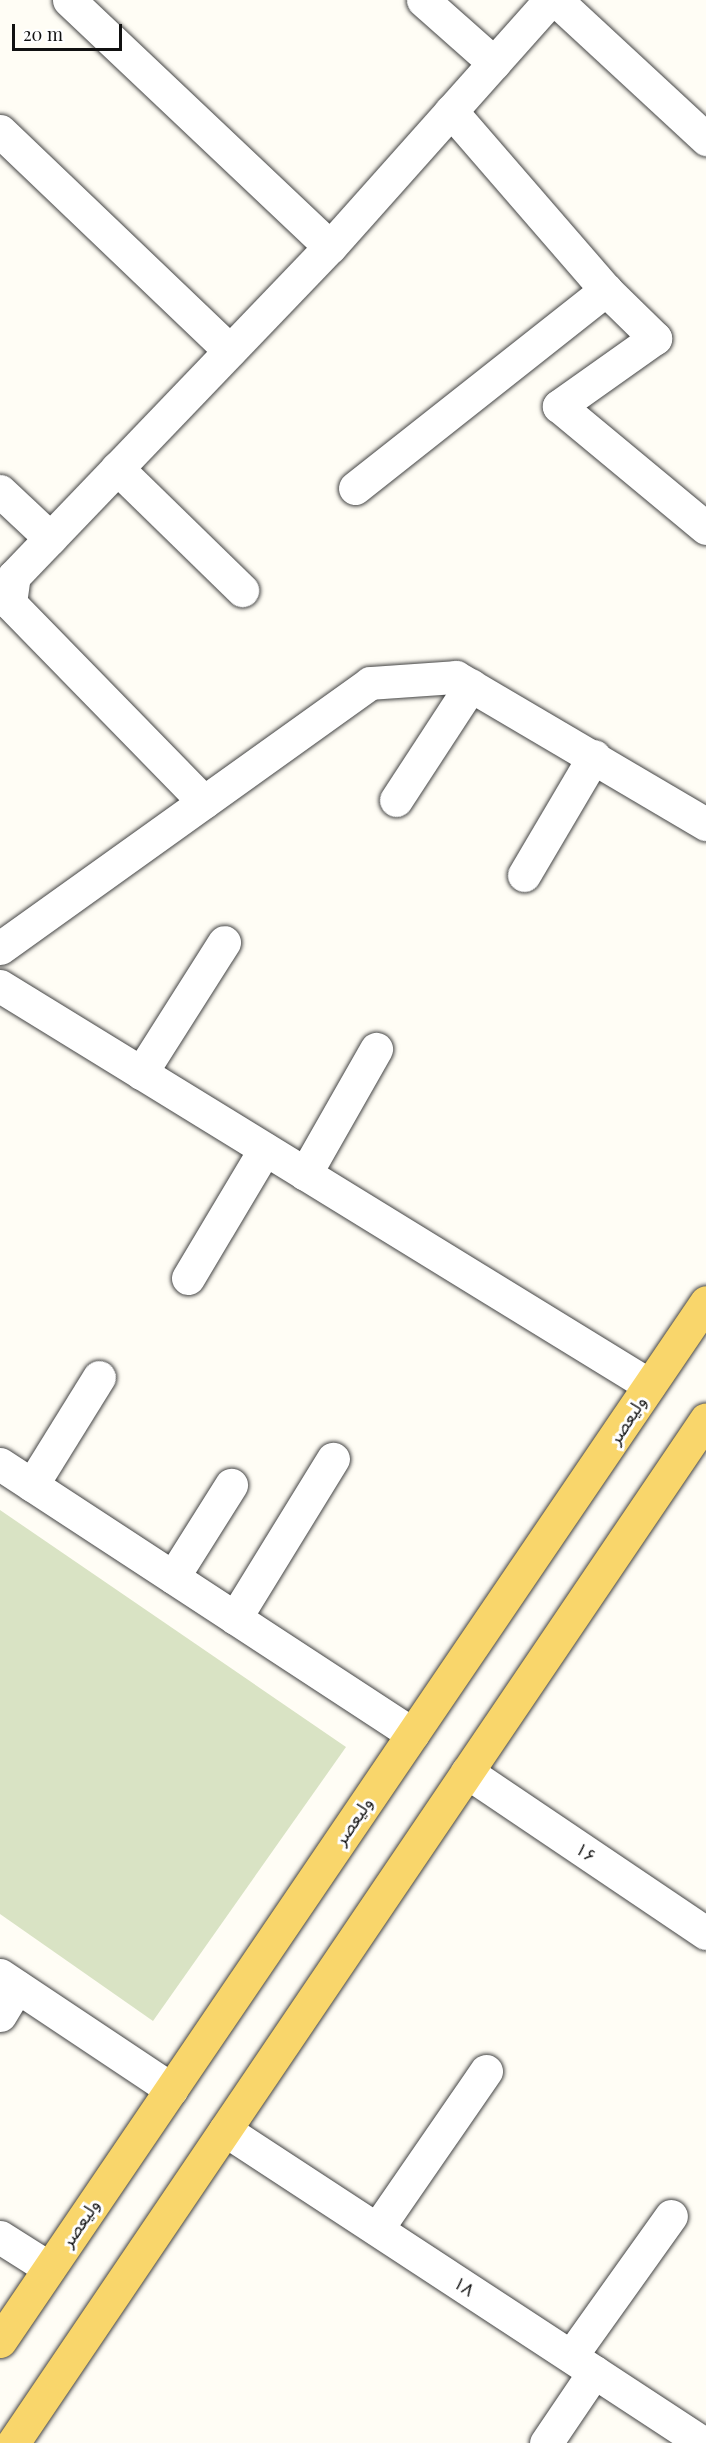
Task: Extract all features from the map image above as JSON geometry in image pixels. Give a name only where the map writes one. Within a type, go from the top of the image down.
[{"type":"main road","name":"ولیعصر","points":[[0,2341],[706,1302]]},
{"type":"main road","points":[[14,2443],[706,1419]]},
{"type":"street","points":[[69,0],[330,247]]},
{"type":"street","points":[[423,0],[494,63]]},
{"type":"street","points":[[204,802],[10,603],[14,576],[330,247],[550,0]]},
{"type":"street","points":[[556,0],[706,139]]},
{"type":"street","points":[[451,111],[606,290],[656,338],[559,406],[706,528]]},
{"type":"street","points":[[0,131],[230,351]]},
{"type":"street","points":[[355,488],[606,290]]},
{"type":"street","points":[[117,468],[242,590]]},
{"type":"street","points":[[0,491],[50,538]]},
{"type":"street","points":[[0,948],[370,683],[456,678],[704,817]]},
{"type":"street","points":[[396,800],[471,685]]},
{"type":"street","points":[[524,875],[594,756]]},
{"type":"street","points":[[141,1073],[224,942]]},
{"type":"street","points":[[0,986],[649,1385]]},
{"type":"street","points":[[306,1174],[376,1049]]},
{"type":"street","points":[[188,1278],[265,1149]]},
{"type":"street","points":[[32,1485],[99,1377]]},
{"type":"street","points":[[235,1618],[333,1459]]},
{"type":"street","points":[[0,1464],[413,1734]]},
{"type":"street","points":[[173,1577],[231,1485]]},
{"type":"street","name":"۱۶","points":[[467,1772],[706,1933]]},
{"type":"street","points":[[0,2014],[9,1981],[171,2089]]},
{"type":"street","points":[[377,2229],[486,2071]]},
{"type":"street","name":"۱۸","points":[[225,2130],[702,2443]]},
{"type":"street","points":[[546,2443],[583,2364],[671,2216]]},
{"type":"street","points":[[0,2237],[49,2268]]},
{"type":"green space","points":[[0,1510],[346,1747],[153,2021],[0,1914]]}]
